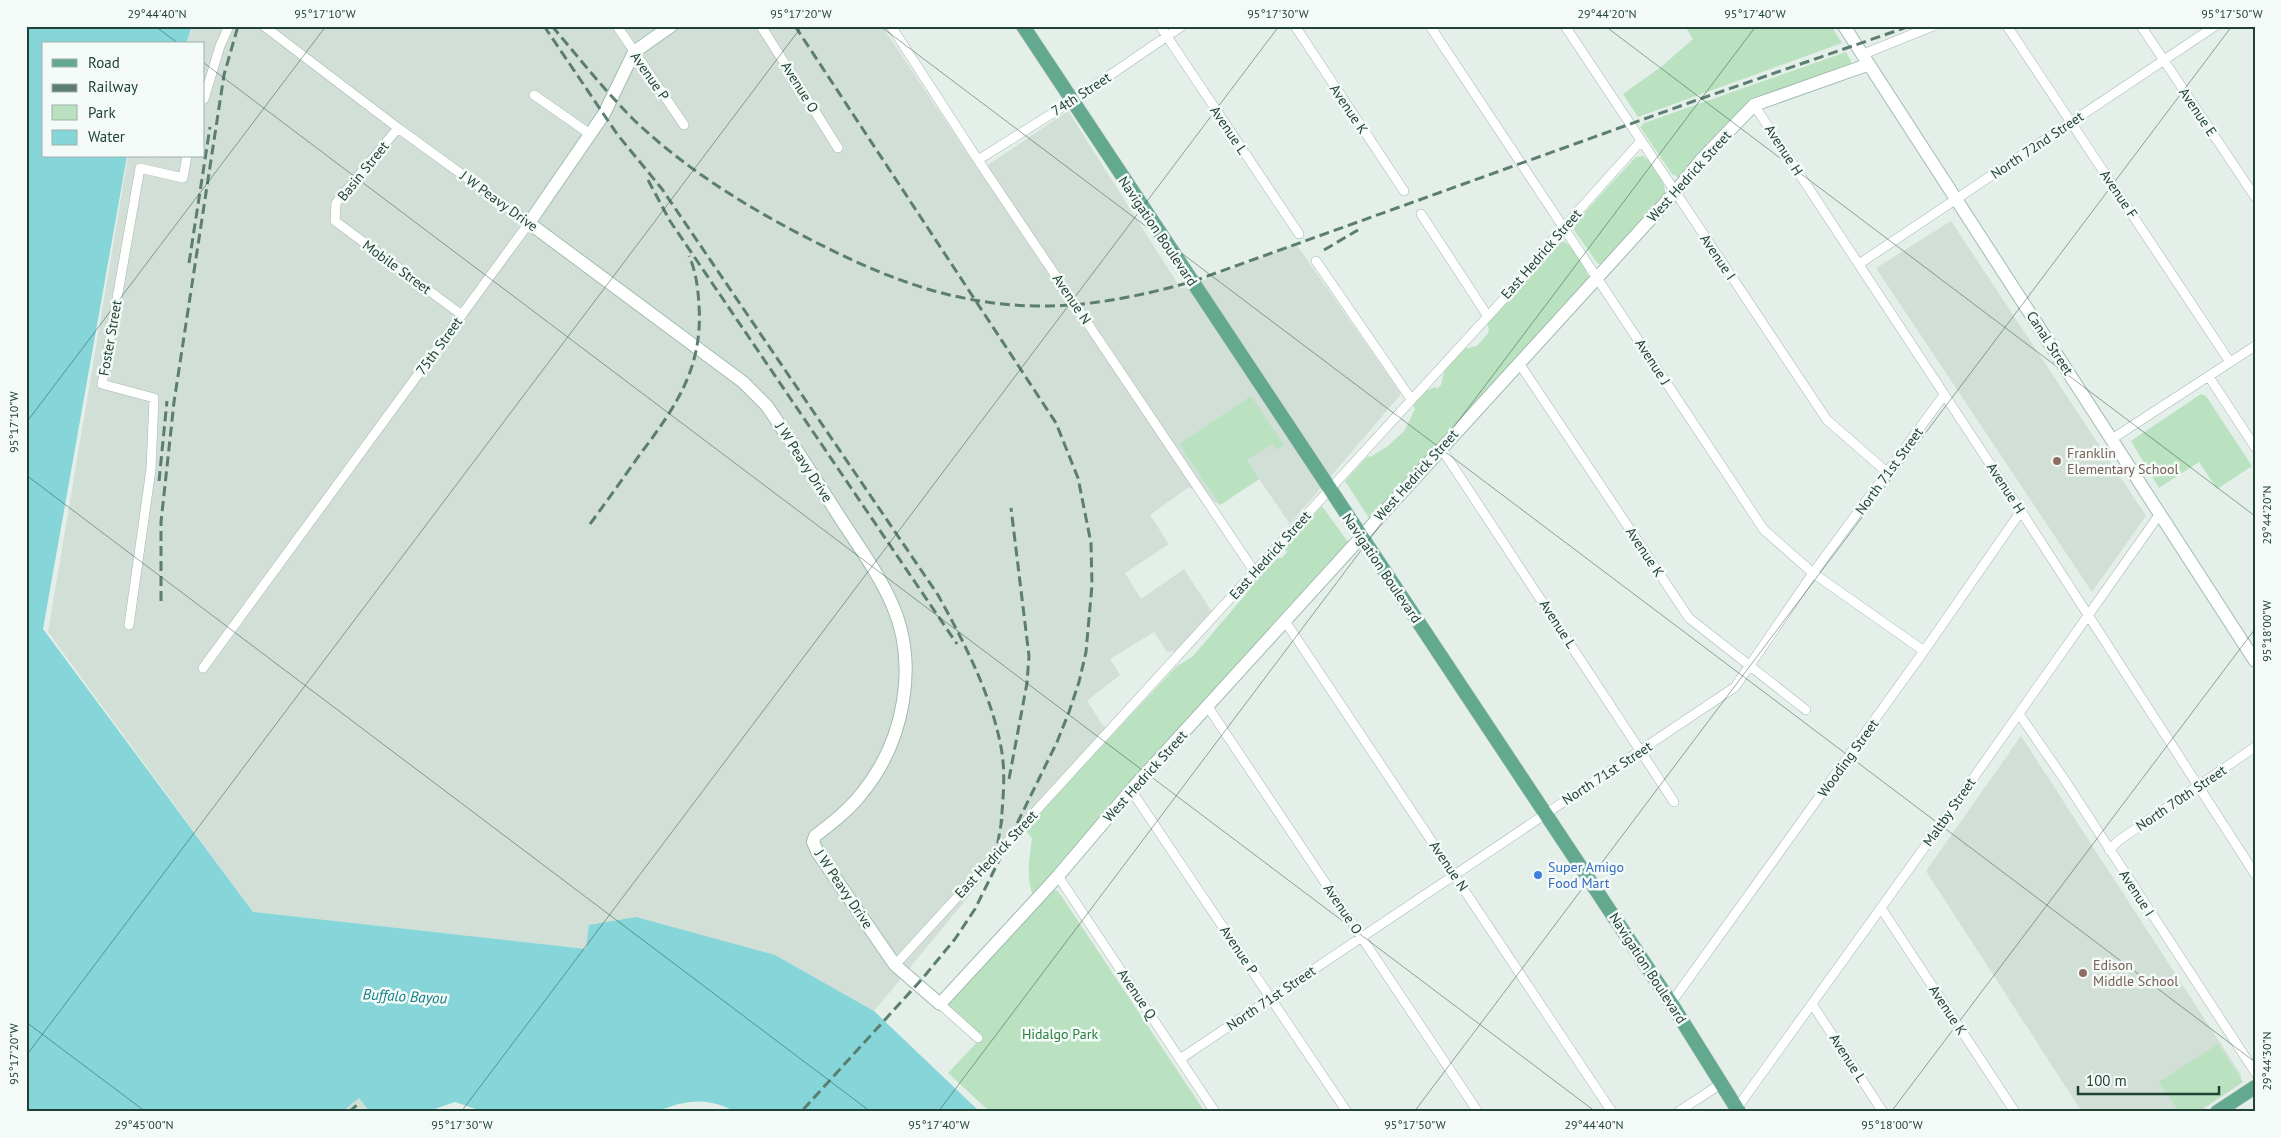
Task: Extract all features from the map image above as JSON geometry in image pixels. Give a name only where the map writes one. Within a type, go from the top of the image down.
[{"type":"main road","name":"Navigation Boulevard","points":[[1023,26],[1360,536],[1546,813],[1671,1003],[1738,1110]]},
{"type":"main road","points":[[2217,1112],[2255,1087]]},
{"type":"street","points":[[205,96],[220,46],[229,26]]},
{"type":"street","name":"J W Peavy Drive","points":[[264,26],[398,128],[530,223],[743,382],[767,406],[876,573],[892,605],[901,634],[905,664],[906,688],[895,733],[877,770],[862,793],[845,812],[815,836],[812,842],[895,965],[978,1038]]},
{"type":"street","name":"Avenue P","points":[[616,26],[684,124]]},
{"type":"street","name":"75th Street","points":[[203,668],[530,223],[604,114],[634,52],[671,26]]},
{"type":"street","name":"Avenue O","points":[[761,26],[838,148]]},
{"type":"street","name":"Avenue N","points":[[891,26],[978,160],[1254,571]]},
{"type":"street","name":"Avenue L","points":[[1160,26],[1299,234]]},
{"type":"street","name":"74th Street","points":[[978,160],[1072,101],[1182,26]]},
{"type":"street","name":"Avenue K","points":[[1294,26],[1404,191]]},
{"type":"street","name":"Avenue J","points":[[1430,26],[1764,530],[1813,573],[1924,651]]},
{"type":"street","name":"Avenue I","points":[[1566,26],[1827,420],[1888,473]]},
{"type":"street","name":"Canal Street","points":[[1844,26],[1864,60],[2255,661]]},
{"type":"street","name":"West Hedrick Street","points":[[940,1004],[1058,876],[1131,790],[1208,707],[1360,536],[1676,191],[1700,160],[1754,105],[1864,60],[1933,26]]},
{"type":"street","name":"Avenue F","points":[[2008,26],[2230,362]]},
{"type":"street","name":"Avenue E","points":[[2141,26],[2255,197]]},
{"type":"street","name":"North 72nd Street","points":[[1859,264],[2215,26]]},
{"type":"street","points":[[534,95],[590,134]]},
{"type":"street","name":"Avenue H","points":[[1754,105],[2022,511],[2255,874]]},
{"type":"street","name":"Basin Street","points":[[334,217],[336,203],[398,128]]},
{"type":"street","name":"East Hedrick Street","points":[[895,965],[1532,268],[1564,226],[1641,141]]},
{"type":"street","name":"Foster Street","points":[[129,625],[151,469],[154,398],[102,384],[140,168],[183,178],[187,158]]},
{"type":"street","points":[[1421,214],[1487,316]]},
{"type":"street","name":"Mobile Street","points":[[334,217],[335,221],[462,315]]},
{"type":"street","points":[[1316,261],[1410,400]]},
{"type":"street","points":[[2112,439],[2255,346]]},
{"type":"street","name":"Avenue K","points":[[1519,363],[1689,618],[1806,710]]},
{"type":"street","points":[[2209,377],[2255,447]]},
{"type":"street","name":"North 71st Street","points":[[1180,1059],[1735,687],[1813,573],[1944,395]]},
{"type":"street","name":"Avenue L","points":[[1441,448],[1674,802]]},
{"type":"street","name":"Wooding Street","points":[[1671,1003],[1924,651],[2022,511]]},
{"type":"street","name":"Maltby Street","points":[[1738,1110],[2159,515]]},
{"type":"street","name":"Avenue N","points":[[1285,621],[1612,1112]]},
{"type":"street","name":"Avenue O","points":[[1208,707],[1478,1112]]},
{"type":"street","name":"Avenue I","points":[[2019,714],[2255,1072]]},
{"type":"street","name":"North 70th Street","points":[[2109,850],[2118,840],[2255,747]]},
{"type":"street","name":"Avenue P","points":[[1131,790],[1347,1112]]},
{"type":"street","name":"Avenue Q","points":[[1058,876],[1215,1112]]},
{"type":"street","name":"Avenue K","points":[[1881,908],[2015,1112]]},
{"type":"street","name":"Avenue L","points":[[1812,1004],[1883,1112]]},
{"type":"street","points":[[1678,1112],[1722,1083]]},
{"type":"shaded area","points":[[193,26],[882,26],[979,171],[1068,111],[1181,289],[1296,244],[1401,394],[1290,524],[1259,479],[1220,505],[1189,487],[1150,515],[1169,544],[1125,573],[1141,599],[1184,569],[1212,612],[1178,651],[1167,652],[1154,632],[1110,659],[1120,675],[1087,701],[1107,729],[874,1011],[775,955],[586,949],[253,912],[48,632],[128,158],[205,158],[205,42],[187,42]]},
{"type":"shaded area","name":"Franklin Elementary School","points":[[1951,221],[2146,516],[2092,592],[1876,268]]},
{"type":"shaded area","name":"Edison Middle School","points":[[2021,736],[2241,1075],[2239,1085],[2199,1112],[2082,1112],[1926,871]]},
{"type":"shaded area","points":[[359,1098],[370,1112],[342,1112]]},
{"type":"green space","points":[[1685,26],[1831,26],[1842,43],[1638,117],[1623,94],[1661,67],[1693,39]]},
{"type":"green space","points":[[1846,52],[1851,61],[1850,66],[1765,98],[1680,178],[1672,174],[1640,127],[1644,123]]},
{"type":"green space","points":[[1643,156],[1660,175],[1664,187],[1664,198],[1605,263],[1598,264],[1574,230],[1573,225],[1636,157]]},
{"type":"green space","points":[[1561,241],[1574,250],[1589,278],[1374,517],[1369,518],[1345,481],[1368,456],[1370,457],[1388,446],[1405,430],[1415,409],[1413,405],[1426,391],[1435,387],[1437,389],[1441,385],[1445,369],[1463,349],[1477,346],[1488,333],[1487,323],[1554,246]]},
{"type":"green space","points":[[2201,394],[2206,396],[2252,466],[2217,489],[2199,462],[2159,488],[2131,441]]},
{"type":"green space","points":[[1251,396],[1284,445],[1276,450],[1272,444],[1247,460],[1259,479],[1220,505],[1179,444]]},
{"type":"green space","points":[[1322,506],[1348,542],[1033,895],[1029,881],[1029,859],[1032,838],[1024,829],[1176,667],[1193,656],[1246,594],[1252,579],[1277,558],[1282,558],[1287,552],[1284,548],[1293,536]]},
{"type":"green space","name":"Hidalgo Park","points":[[1049,890],[1058,891],[1205,1112],[990,1112],[948,1073],[982,1037],[947,1004]]},
{"type":"green space","points":[[2218,1044],[2243,1082],[2197,1112],[2179,1112],[2159,1082]]},
{"type":"water","name":"Buffalo Bayou","points":[[26,26],[192,26],[187,42],[42,42],[42,158],[127,158],[43,629],[253,912],[586,949],[589,925],[636,917],[775,955],[874,1011],[980,1112],[736,1112],[715,1104],[696,1102],[676,1105],[655,1112],[485,1112],[455,1102],[426,1112],[370,1112],[359,1098],[342,1112],[26,1112]]},
{"type":"railway","points":[[161,601],[161,522],[174,402],[224,75],[238,26]]},
{"type":"railway","points":[[544,26],[617,134],[662,189],[938,595],[976,669],[991,708],[1001,747],[1003,766],[1004,786],[1001,824]]},
{"type":"railway","points":[[552,26],[634,120],[690,167],[750,206],[822,245],[880,272],[909,283],[969,299],[1001,304],[1035,306],[1095,303],[1153,292],[1191,282],[1697,100],[1910,26]]},
{"type":"railway","points":[[795,26],[1056,423],[1078,478],[1091,543],[1092,585],[1086,652],[1069,712],[1057,742],[975,909],[955,939],[922,979],[801,1112]]},
{"type":"railway","points":[[189,263],[210,127]]},
{"type":"railway","points":[[648,180],[670,221],[957,644]]},
{"type":"railway","points":[[1324,250],[1358,230]]},
{"type":"railway","points":[[590,524],[666,418],[685,384],[692,366],[697,348],[699,305],[695,274],[689,256]]},
{"type":"railway","points":[[159,481],[167,401]]},
{"type":"railway","points":[[1009,779],[1027,683],[1029,656],[1011,508]]},
{"type":"railway","points":[[995,858],[1002,819]]},
{"type":"railway","points":[[349,1112],[357,1105]]},
{"type":"place","name":"Franklin Elementary School","points":[[2057,461]]},
{"type":"place","name":"Super Amigo Food Mart","points":[[1538,875]]},
{"type":"place","name":"Edison Middle School","points":[[2083,973]]}]
